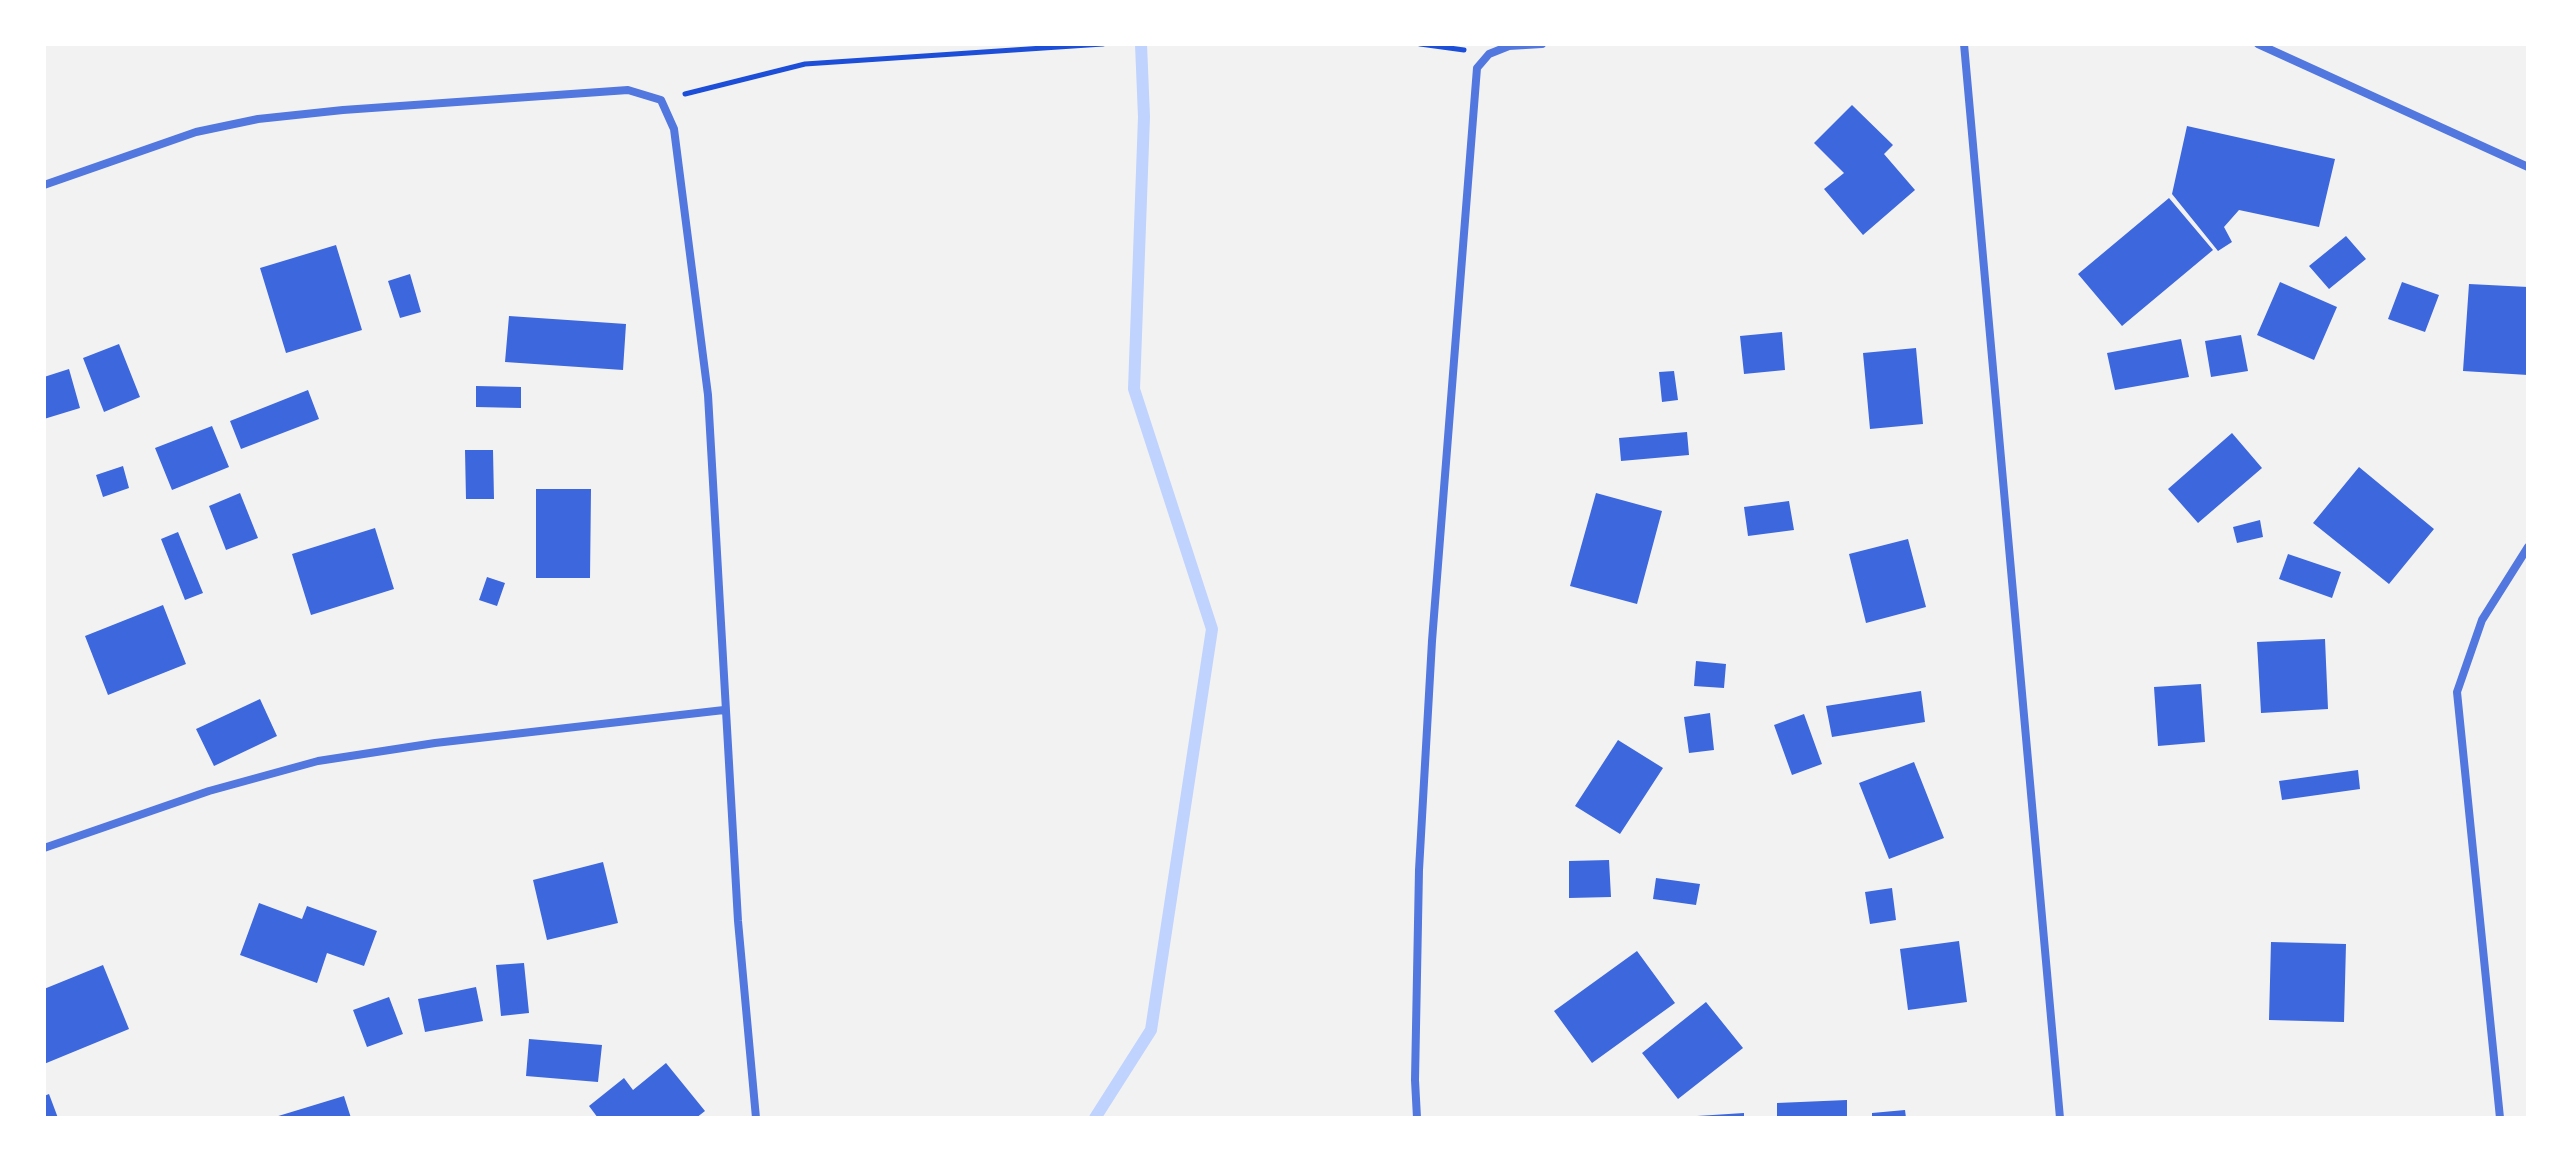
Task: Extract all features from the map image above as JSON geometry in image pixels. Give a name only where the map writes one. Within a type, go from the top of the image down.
[{"type":"street","points":[[1417,1118],[1419,870],[1432,641],[1477,68],[1489,54],[1509,46],[1542,44]]},
{"type":"street","points":[[1964,44],[2060,1118]]},
{"type":"street","points":[[2258,44],[2528,167]]},
{"type":"street","points":[[44,185],[196,132],[258,119],[628,90],[661,100],[674,129],[708,395],[738,921],[756,1118]]},
{"type":"street","points":[[2500,1118],[2457,692],[2482,620],[2528,547]]},
{"type":"street","points":[[44,848],[209,791],[318,761],[435,743],[724,710]]},
{"type":"path","points":[[661,100],[805,64],[1103,44]]},
{"type":"path","points":[[1420,44],[1489,54]]},
{"type":"building","points":[[1852,105],[1893,145],[1884,154],[1915,190],[1863,235],[1824,189],[1844,173],[1814,143]]},
{"type":"building","points":[[2187,126],[2335,159],[2319,227],[2239,210],[2224,227],[2232,242],[2218,251],[2172,194]]},
{"type":"building","points":[[2169,198],[2213,250],[2122,326],[2078,274]]},
{"type":"building","points":[[2346,236],[2366,259],[2329,289],[2309,266]]},
{"type":"building","points":[[336,245],[362,330],[286,353],[260,268]]},
{"type":"building","points":[[410,274],[421,312],[400,318],[388,281]]},
{"type":"building","points":[[2280,282],[2337,307],[2314,360],[2257,335]]},
{"type":"building","points":[[2402,282],[2439,295],[2425,332],[2388,319]]},
{"type":"building","points":[[2469,284],[2528,287],[2528,375],[2463,371]]},
{"type":"building","points":[[509,316],[626,324],[623,370],[505,362]]},
{"type":"building","points":[[1782,332],[1785,370],[1744,374],[1740,336]]},
{"type":"building","points":[[2241,335],[2248,371],[2211,377],[2205,341]]},
{"type":"building","points":[[2181,339],[2189,377],[2115,390],[2107,353]]},
{"type":"building","points":[[119,344],[140,397],[104,412],[83,358]]},
{"type":"building","points":[[1916,348],[1923,424],[1870,429],[1863,353]]},
{"type":"building","points":[[69,369],[80,408],[44,419],[44,377]]},
{"type":"building","points":[[1674,371],[1678,400],[1662,402],[1659,372]]},
{"type":"building","points":[[476,386],[521,387],[521,408],[476,407]]},
{"type":"building","points":[[308,390],[319,419],[241,449],[230,421]]},
{"type":"building","points":[[212,426],[229,467],[172,490],[155,448]]},
{"type":"building","points":[[1687,432],[1689,455],[1621,461],[1619,438]]},
{"type":"building","points":[[2232,433],[2262,468],[2198,523],[2168,489]]},
{"type":"building","points":[[465,450],[493,450],[494,499],[466,499]]},
{"type":"building","points":[[123,466],[129,488],[103,497],[96,475]]},
{"type":"building","points":[[2359,467],[2434,529],[2389,584],[2313,523]]},
{"type":"building","points":[[536,489],[591,489],[590,578],[536,578]]},
{"type":"building","points":[[240,493],[258,538],[226,550],[209,506]]},
{"type":"building","points":[[1596,493],[1662,511],[1637,604],[1570,586]]},
{"type":"building","points":[[1789,501],[1794,530],[1748,536],[1744,507]]},
{"type":"building","points":[[2260,520],[2263,537],[2237,543],[2233,527]]},
{"type":"building","points":[[375,528],[394,589],[311,615],[292,554]]},
{"type":"building","points":[[178,532],[203,593],[185,600],[161,539]]},
{"type":"building","points":[[1908,539],[1926,607],[1866,623],[1849,554]]},
{"type":"building","points":[[2288,554],[2341,572],[2332,598],[2279,579]]},
{"type":"building","points":[[487,577],[505,583],[497,606],[479,600]]},
{"type":"building","points":[[163,605],[186,664],[108,695],[85,636]]},
{"type":"building","points":[[2325,639],[2328,709],[2261,713],[2257,642]]},
{"type":"building","points":[[1696,661],[1726,664],[1724,688],[1694,686]]},
{"type":"building","points":[[2201,684],[2205,742],[2158,746],[2154,687]]},
{"type":"building","points":[[1921,691],[1925,722],[1832,737],[1826,706]]},
{"type":"building","points":[[260,699],[277,736],[214,766],[196,729]]},
{"type":"building","points":[[1710,713],[1714,750],[1689,753],[1684,717]]},
{"type":"building","points":[[1804,714],[1822,764],[1792,775],[1774,725]]},
{"type":"building","points":[[1618,740],[1663,768],[1620,834],[1575,806]]},
{"type":"building","points":[[1914,762],[1944,838],[1889,859],[1859,783]]},
{"type":"building","points":[[2358,770],[2360,789],[2282,800],[2279,781]]},
{"type":"building","points":[[1609,860],[1611,897],[1569,898],[1569,861]]},
{"type":"building","points":[[603,862],[618,923],[547,940],[533,880]]},
{"type":"building","points":[[1656,878],[1700,884],[1696,905],[1653,899]]},
{"type":"building","points":[[1892,888],[1896,920],[1870,924],[1865,892]]},
{"type":"building","points":[[259,903],[302,919],[307,906],[377,931],[364,966],[327,953],[317,983],[240,955]]},
{"type":"building","points":[[1959,941],[1967,1002],[1908,1010],[1900,949]]},
{"type":"building","points":[[2271,942],[2346,944],[2344,1022],[2269,1020]]},
{"type":"building","points":[[1637,951],[1675,1003],[1592,1063],[1554,1011]]},
{"type":"building","points":[[524,963],[529,1013],[501,1016],[496,965]]},
{"type":"building","points":[[103,965],[129,1029],[44,1064],[44,989]]},
{"type":"building","points":[[476,987],[483,1021],[425,1032],[418,999]]},
{"type":"building","points":[[389,997],[403,1034],[367,1047],[353,1010]]},
{"type":"building","points":[[1706,1002],[1743,1048],[1678,1099],[1642,1053]]},
{"type":"building","points":[[529,1039],[602,1045],[598,1082],[526,1076]]},
{"type":"building","points":[[666,1063],[705,1111],[696,1118],[598,1118],[589,1106],[624,1078],[633,1090]]},
{"type":"building","points":[[49,1094],[58,1118],[44,1118],[44,1096]]},
{"type":"building","points":[[344,1096],[351,1118],[275,1118],[275,1117]]},
{"type":"building","points":[[1847,1100],[1847,1118],[1777,1118],[1777,1103]]},
{"type":"building","points":[[1905,1110],[1906,1118],[1872,1118],[1872,1113]]},
{"type":"building","points":[[1744,1113],[1744,1118],[1697,1118],[1697,1116]]},
{"type":"waterway","points":[[1095,1118],[1151,1030],[1212,629],[1134,389],[1144,117],[1141,44]]}]
